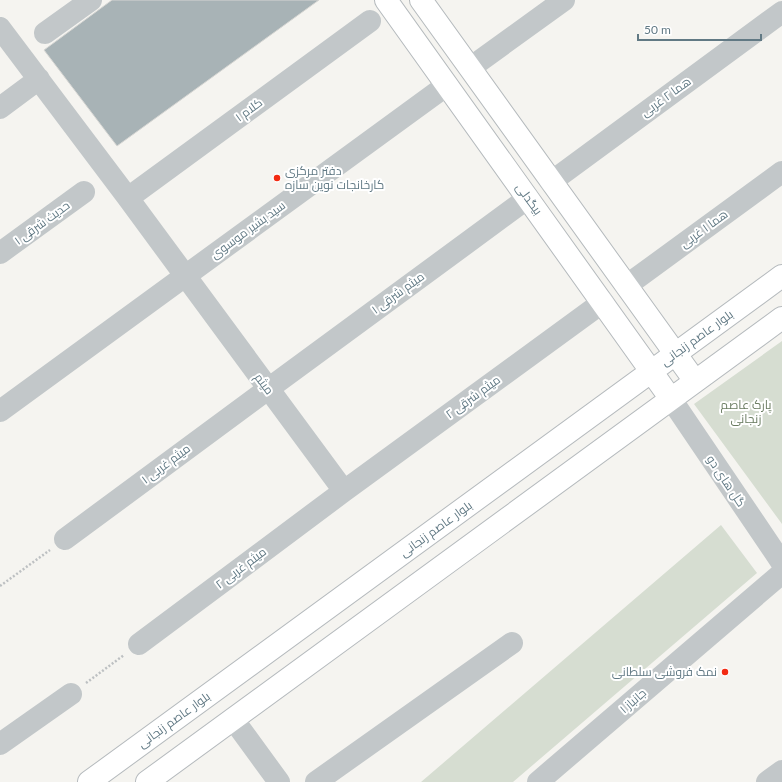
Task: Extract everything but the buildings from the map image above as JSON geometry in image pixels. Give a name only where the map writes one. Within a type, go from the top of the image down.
[{"type":"main road","name":"بیگدلی","points":[[386,0],[671,399]]},
{"type":"main road","points":[[421,0],[695,381]]},
{"type":"main road","points":[[447,85],[470,68]]},
{"type":"main road","name":"بلوار عاصم زنجانی","points":[[89,782],[782,276]]},
{"type":"main road","points":[[147,782],[782,318]]},
{"type":"street","points":[[44,33],[90,0]]},
{"type":"street","points":[[470,68],[564,0]]},
{"type":"street","name":"هما ۲ غربی","points":[[551,182],[782,12]]},
{"type":"street","name":"کلام ۱","points":[[128,198],[370,21]]},
{"type":"street","points":[[0,29],[128,198],[185,277]]},
{"type":"street","points":[[0,108],[39,79]]},
{"type":"street","name":"سید بشیر موسوی","points":[[0,411],[447,85]]},
{"type":"street","name":"هما ۱ غربی","points":[[626,286],[782,172]]},
{"type":"street","name":"حدیث شرقی ۱","points":[[0,253],[84,192]]},
{"type":"street","name":"میثم شرقی ۱","points":[[268,389],[528,198]]},
{"type":"street","name":"میثم","points":[[185,277],[344,491]]},
{"type":"street","name":"میثم شرقی ۲","points":[[344,491],[602,302]]},
{"type":"street","name":"میثم غربی ۱","points":[[65,540],[268,389]]},
{"type":"street","name":"گل های دو","points":[[671,399],[782,564]]},
{"type":"street","name":"میثم غربی ۲","points":[[139,644],[344,491]]},
{"type":"street","name":"جانباز ۱","points":[[538,782],[782,573]]},
{"type":"street","points":[[316,782],[512,643]]},
{"type":"street","points":[[0,744],[71,694]]},
{"type":"street","points":[[233,719],[279,782]]},
{"type":"street","points":[[767,782],[782,771]]},
{"type":"path","points":[[0,586],[65,540]]},
{"type":"path","points":[[71,694],[139,644]]},
{"type":"green space","name":"پارک عاصم زنجانی","points":[[782,341],[782,524],[694,404]]},
{"type":"green space","points":[[721,525],[757,573],[513,782],[421,782]]},
{"type":"place","name":"دفتر مرکزی کارخانجات نوین سازه","points":[[277,178]]},
{"type":"place","name":"نمک فروشی سلطانی","points":[[725,672]]}]
